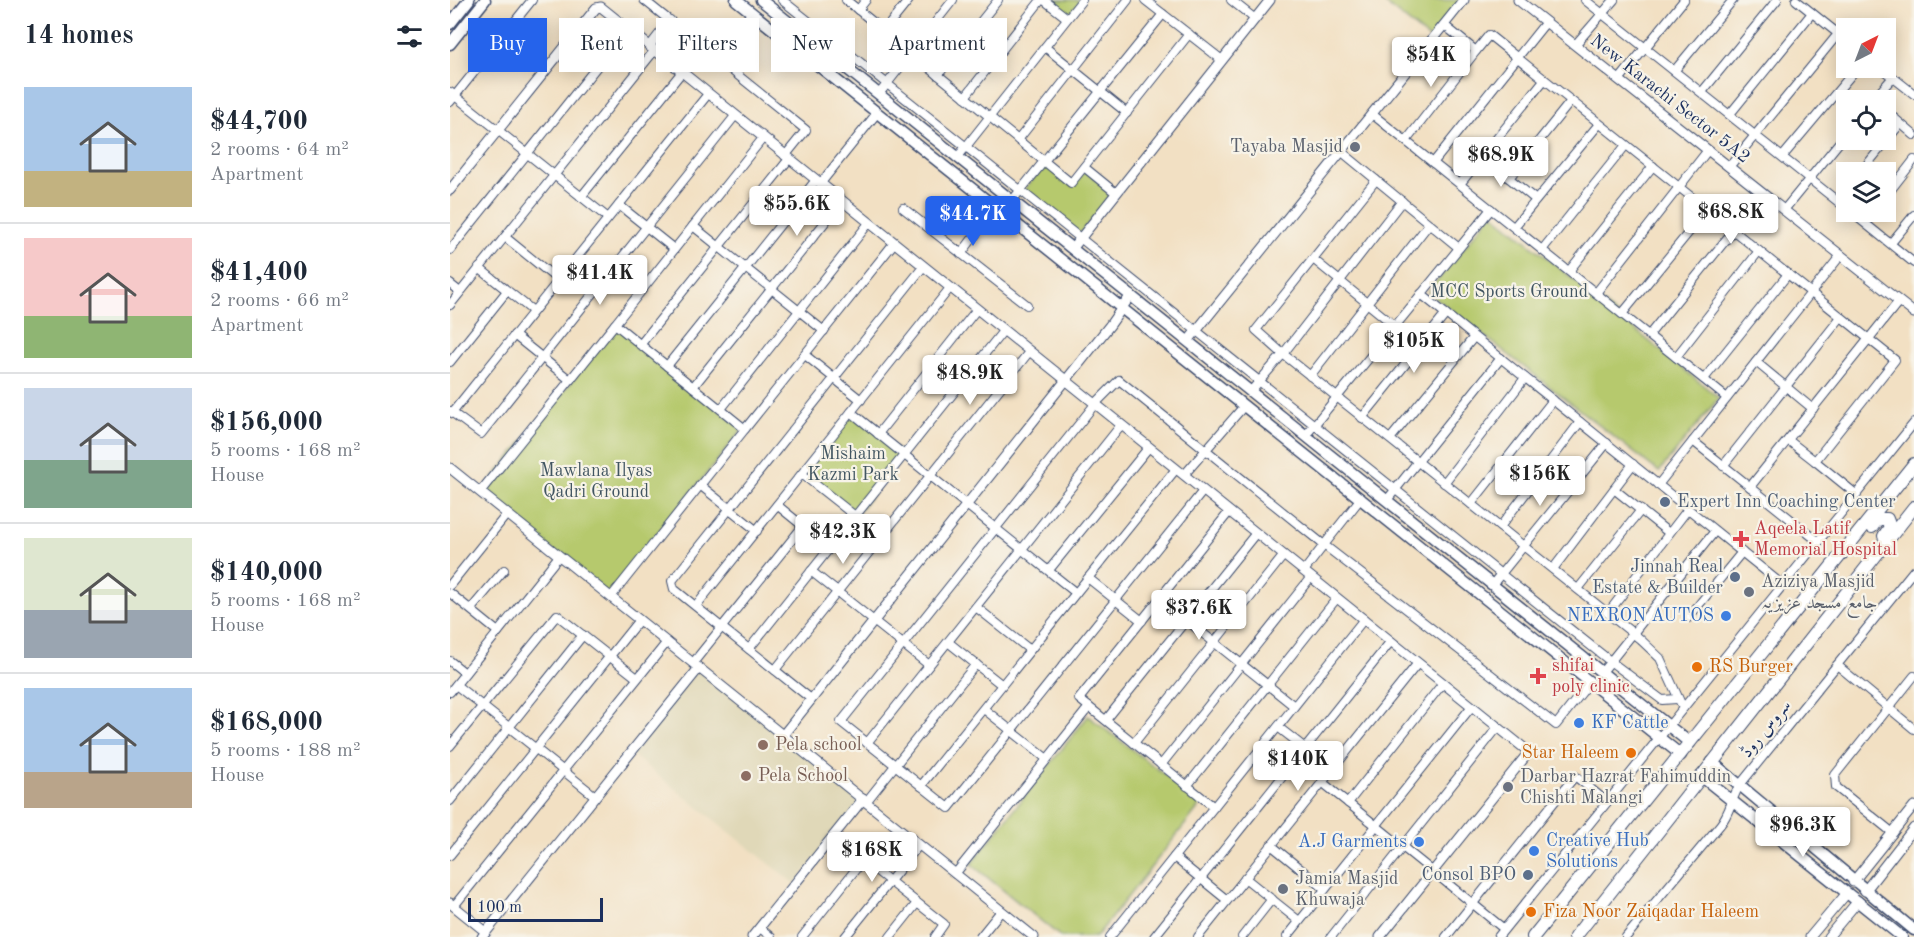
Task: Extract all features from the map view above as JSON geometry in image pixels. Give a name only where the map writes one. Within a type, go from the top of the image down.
[{"type":"main road","points":[[450,24],[469,0]]},
{"type":"main road","points":[[450,44],[484,0]]},
{"type":"main road","points":[[736,0],[1681,755]]},
{"type":"main road","points":[[761,0],[774,4],[1011,202],[1131,295],[1690,743]]},
{"type":"main road","points":[[1533,937],[1914,464]]},
{"type":"main road","points":[[1575,937],[1810,636],[1914,507]]},
{"type":"main road","points":[[1791,616],[1815,597],[1878,519],[1889,520],[1888,531],[1826,608],[1810,636]]},
{"type":"main road","points":[[1712,762],[1864,891],[1913,926]]},
{"type":"main road","points":[[1701,776],[1902,937]]},
{"type":"street","points":[[532,0],[452,97],[498,130],[608,218]]},
{"type":"street","points":[[644,0],[667,18]]},
{"type":"street","points":[[782,0],[1610,661],[1662,700],[1677,699]]},
{"type":"street","points":[[846,0],[868,18]]},
{"type":"street","points":[[858,10],[866,0]]},
{"type":"street","points":[[894,18],[909,0]]},
{"type":"street","points":[[939,18],[953,0]]},
{"type":"street","points":[[938,75],[998,0]]},
{"type":"street","points":[[965,97],[1042,0],[1067,18]]},
{"type":"street","points":[[957,158],[1082,0]]},
{"type":"street","points":[[1018,140],[1128,0]]},
{"type":"street","points":[[1145,0],[1222,60]]},
{"type":"street","points":[[1231,0],[1255,19]]},
{"type":"street","points":[[1072,249],[1270,0]]},
{"type":"street","points":[[1188,341],[1464,0]]},
{"type":"street","name":"New Karachi Sector 5A2","points":[[1518,0],[1914,313]]},
{"type":"street","points":[[1585,0],[1836,199]]},
{"type":"street","points":[[1575,45],[1614,0]]},
{"type":"street","points":[[1619,80],[1684,0]]},
{"type":"street","points":[[1675,70],[1733,0]]},
{"type":"street","points":[[1702,92],[1777,0]]},
{"type":"street","points":[[1796,0],[1836,32]]},
{"type":"street","points":[[588,18],[596,8],[601,7],[614,18]]},
{"type":"street","points":[[748,18],[752,13]]},
{"type":"street","points":[[1730,114],[1812,13]]},
{"type":"street","points":[[1011,202],[1162,14]]},
{"type":"street","points":[[1433,163],[1546,22]]},
{"type":"street","points":[[1444,25],[1476,51]]},
{"type":"street","points":[[934,72],[1071,183],[1189,34]]},
{"type":"street","points":[[1407,141],[1489,35],[1895,360],[1815,461]]},
{"type":"street","points":[[1729,167],[1836,36]]},
{"type":"street","points":[[450,305],[554,175],[656,41]]},
{"type":"street","points":[[644,43],[1529,752],[1380,937]]},
{"type":"street","points":[[1045,47],[1127,113]]},
{"type":"street","points":[[450,190],[559,54]]},
{"type":"street","points":[[450,250],[593,72]]},
{"type":"street","points":[[640,345],[787,158],[806,130],[734,72]]},
{"type":"street","points":[[879,94],[896,72]]},
{"type":"street","points":[[581,197],[681,73]]},
{"type":"street","points":[[1783,156],[1849,78]]},
{"type":"street","points":[[1882,90],[1892,78]]},
{"type":"street","points":[[1894,78],[1914,94]]},
{"type":"street","points":[[1460,184],[1544,80]]},
{"type":"street","points":[[708,94],[451,412],[481,434],[735,116]]},
{"type":"street","points":[[1509,177],[1571,101]]},
{"type":"street","points":[[667,366],[746,268],[877,113]]},
{"type":"street","points":[[1372,114],[1727,398]]},
{"type":"street","points":[[1896,120],[1914,135]]},
{"type":"street","points":[[1514,227],[1599,124]]},
{"type":"street","points":[[1869,162],[1900,124]]},
{"type":"street","points":[[480,492],[763,138]]},
{"type":"street","points":[[1542,250],[1626,145]]},
{"type":"street","points":[[1784,210],[1836,146]]},
{"type":"street","points":[[1596,293],[1708,150]]},
{"type":"street","points":[[1342,152],[1459,248]]},
{"type":"street","points":[[1482,156],[1536,200]]},
{"type":"street","points":[[1896,183],[1914,160]]},
{"type":"street","points":[[1569,271],[1653,166]]},
{"type":"street","points":[[1084,167],[1116,194]]},
{"type":"street","points":[[1376,180],[1256,330],[1362,418],[1633,633],[1660,658],[1683,708]]},
{"type":"street","points":[[693,387],[842,201]]},
{"type":"street","points":[[1250,392],[1283,354],[1402,201]]},
{"type":"street","points":[[619,205],[674,249]]},
{"type":"street","points":[[961,254],[996,207]]},
{"type":"street","points":[[903,208],[1027,305]]},
{"type":"street","points":[[1306,435],[1316,426],[1336,397],[1491,209]]},
{"type":"street","points":[[1622,314],[1707,210]]},
{"type":"street","points":[[1891,243],[1914,215]]},
{"type":"street","points":[[1865,222],[1914,262]]},
{"type":"street","points":[[721,409],[869,223]]},
{"type":"street","points":[[1310,376],[1429,224]]},
{"type":"street","points":[[693,226],[824,331]]},
{"type":"street","points":[[1649,335],[1733,231]]},
{"type":"street","points":[[505,237],[558,280]]},
{"type":"street","points":[[611,597],[894,243]]},
{"type":"street","points":[[1676,357],[1759,251]]},
{"type":"street","points":[[1658,484],[1841,255]]},
{"type":"street","points":[[1313,259],[1395,326]]},
{"type":"street","points":[[811,699],[674,589],[672,581],[923,267]]},
{"type":"street","points":[[479,268],[533,311]]},
{"type":"street","points":[[1704,379],[1788,274]]},
{"type":"street","points":[[450,284],[460,292]]},
{"type":"street","points":[[696,606],[950,288]]},
{"type":"street","points":[[450,362],[507,291]]},
{"type":"street","points":[[1421,294],[1785,586]]},
{"type":"street","points":[[783,735],[1066,381],[1131,295]]},
{"type":"street","points":[[1750,487],[1899,301]]},
{"type":"street","points":[[878,434],[977,309]]},
{"type":"street","points":[[1362,418],[1446,314]]},
{"type":"street","points":[[1723,466],[1841,317]]},
{"type":"street","points":[[615,324],[745,429]]},
{"type":"street","points":[[749,649],[1003,331]]},
{"type":"street","points":[[514,335],[570,380]]},
{"type":"street","points":[[1390,440],[1474,337]]},
{"type":"street","points":[[775,670],[1029,351]]},
{"type":"street","points":[[805,355],[861,400]]},
{"type":"street","points":[[1387,500],[1501,358]]},
{"type":"street","points":[[1756,362],[1813,409]]},
{"type":"street","points":[[1444,483],[1525,378]]},
{"type":"street","points":[[1203,491],[949,808],[841,722],[1095,404],[1119,380],[1324,545],[1556,725],[1590,682]]},
{"type":"street","points":[[1471,504],[1553,400]]},
{"type":"street","points":[[1184,475],[1244,406]]},
{"type":"street","points":[[851,412],[1076,593]]},
{"type":"street","points":[[1500,527],[1580,422]]},
{"type":"street","points":[[1498,937],[1785,586],[1914,423]]},
{"type":"street","points":[[867,743],[1121,425]]},
{"type":"street","points":[[1788,440],[1857,495]]},
{"type":"street","points":[[1693,441],[1819,542]]},
{"type":"street","points":[[1492,585],[1607,443]]},
{"type":"street","points":[[1049,570],[1149,447]]},
{"type":"street","points":[[1553,569],[1633,464]]},
{"type":"street","points":[[450,468],[1034,937]]},
{"type":"street","points":[[921,786],[1176,469]]},
{"type":"street","points":[[802,474],[855,516]]},
{"type":"street","points":[[700,485],[757,531]]},
{"type":"street","points":[[1614,489],[1669,533]]},
{"type":"street","points":[[1161,765],[1241,664],[1307,574],[1324,545],[1361,498]]},
{"type":"street","points":[[777,505],[830,548]]},
{"type":"street","points":[[1608,613],[1688,508]]},
{"type":"street","points":[[1578,589],[1641,510]]},
{"type":"street","points":[[1214,807],[1079,699],[1229,512]]},
{"type":"street","points":[[450,585],[507,514]]},
{"type":"street","points":[[667,642],[452,905],[484,935],[595,796],[696,665],[722,627],[803,526]]},
{"type":"street","points":[[1602,672],[1715,531]]},
{"type":"street","points":[[1106,720],[1256,533]]},
{"type":"street","points":[[1688,618],[1742,552]]},
{"type":"street","points":[[1134,743],[1284,555]]},
{"type":"street","points":[[450,692],[559,556]]},
{"type":"street","points":[[471,609],[504,570]]},
{"type":"street","name":"سروس روڈ","points":[[1626,937],[1729,814],[1731,799],[1739,786],[1914,570]]},
{"type":"street","points":[[811,571],[929,666]]},
{"type":"street","points":[[1088,578],[1142,621]]},
{"type":"street","points":[[450,593],[498,632]]},
{"type":"street","points":[[1187,786],[1337,598]]},
{"type":"street","points":[[1160,599],[1294,706]]},
{"type":"street","points":[[976,607],[1030,650]]},
{"type":"street","points":[[450,746],[557,615],[637,678]]},
{"type":"street","points":[[450,855],[639,620]]},
{"type":"street","points":[[1110,937],[1364,620]]},
{"type":"street","points":[[450,801],[583,635]]},
{"type":"street","points":[[1154,937],[1391,641]]},
{"type":"street","points":[[948,642],[1002,685]]},
{"type":"street","points":[[450,661],[465,673]]},
{"type":"street","points":[[1198,937],[1418,663]]},
{"type":"street","points":[[752,937],[976,664]]},
{"type":"street","points":[[1837,665],[1914,729]]},
{"type":"street","points":[[1893,833],[1836,787],[1834,781],[1835,775],[1914,676]]},
{"type":"street","points":[[1348,803],[1443,683]]},
{"type":"street","points":[[456,685],[595,796]]},
{"type":"street","points":[[1287,937],[1472,706]]},
{"type":"street","points":[[955,874],[1089,707]]},
{"type":"street","points":[[984,709],[1047,759]]},
{"type":"street","points":[[1278,727],[1332,769]]},
{"type":"street","points":[[1331,937],[1498,727]]},
{"type":"street","points":[[1446,937],[1575,776],[1607,802]]},
{"type":"street","points":[[1322,782],[1504,929]]},
{"type":"street","points":[[1853,882],[1914,806]]},
{"type":"street","points":[[1864,891],[1914,828]]},
{"type":"street","points":[[845,937],[920,845]]},
{"type":"street","points":[[1271,846],[1325,889]]},
{"type":"street","points":[[1174,857],[1227,900]]},
{"type":"street","points":[[802,937],[863,860],[944,924],[935,937]]},
{"type":"street","points":[[1245,878],[1299,921]]},
{"type":"street","points":[[1810,937],[1847,893]]},
{"type":"street","points":[[1242,937],[1272,899]]},
{"type":"street","points":[[1828,937],[1858,901]]},
{"type":"street","points":[[890,937],[917,903]]},
{"type":"street","points":[[980,937],[1001,911]]},
{"type":"street","points":[[1902,937],[1913,926]]},
{"type":"street","points":[[759,928],[771,937]]},
{"type":"shaded area","name":"Pela School","points":[[699,668],[863,799],[795,884],[630,753]]},
{"type":"green space","points":[[1045,0],[1082,0],[1067,18]]},
{"type":"green space","points":[[1381,0],[1463,0],[1431,40]]},
{"type":"green space","points":[[1045,164],[1072,185],[1085,170],[1113,193],[1078,236],[1023,191]]},
{"type":"green space","name":"MCC Sports Ground","points":[[1492,213],[1719,398],[1659,472],[1428,292]]},
{"type":"green space","name":"Mawlana Ilyas Qadri Ground","points":[[617,326],[743,429],[608,595],[481,493]]},
{"type":"green space","name":"Mishaim Kazmi Park","points":[[851,412],[904,455],[855,516],[802,474]]},
{"type":"green space","points":[[1088,716],[1202,803],[1096,937],[1061,937],[971,864]]},
{"type":"place","name":"Tayaba Masjid","points":[[1355,147]]},
{"type":"place","name":"Expert Inn Coaching Center","points":[[1665,502]]},
{"type":"place","name":"Aqeela Latif Memorial Hospital","points":[[1741,539]]},
{"type":"place","name":"Jinnah Real Estate & Builder","points":[[1735,577]]},
{"type":"place","name":"Aziziya Masjid جامع مسجد عزیزیہ","points":[[1749,592]]},
{"type":"place","name":"NEXRON AUTOS","points":[[1726,616]]},
{"type":"place","name":"RS Burger","points":[[1697,667]]},
{"type":"place","name":"shifai poly clinic","points":[[1538,676]]},
{"type":"place","name":"KF Cattle","points":[[1579,723]]},
{"type":"place","name":"Pela school","points":[[763,745]]},
{"type":"place","name":"Star Haleem","points":[[1631,753]]},
{"type":"place","name":"Pela School","points":[[746,776]]},
{"type":"place","name":"Darbar Hazrat Fahimuddin Chishti Malangi","points":[[1508,787]]},
{"type":"place","name":"A.J Garments","points":[[1419,842]]},
{"type":"place","name":"Creative Hub Solutions","points":[[1534,851]]},
{"type":"place","name":"Consol BPO","points":[[1528,875]]},
{"type":"place","name":"Jamia Masjid Khuwaja","points":[[1283,889]]},
{"type":"place","name":"Fiza Noor Zaiqadar Haleem","points":[[1531,912]]}]
